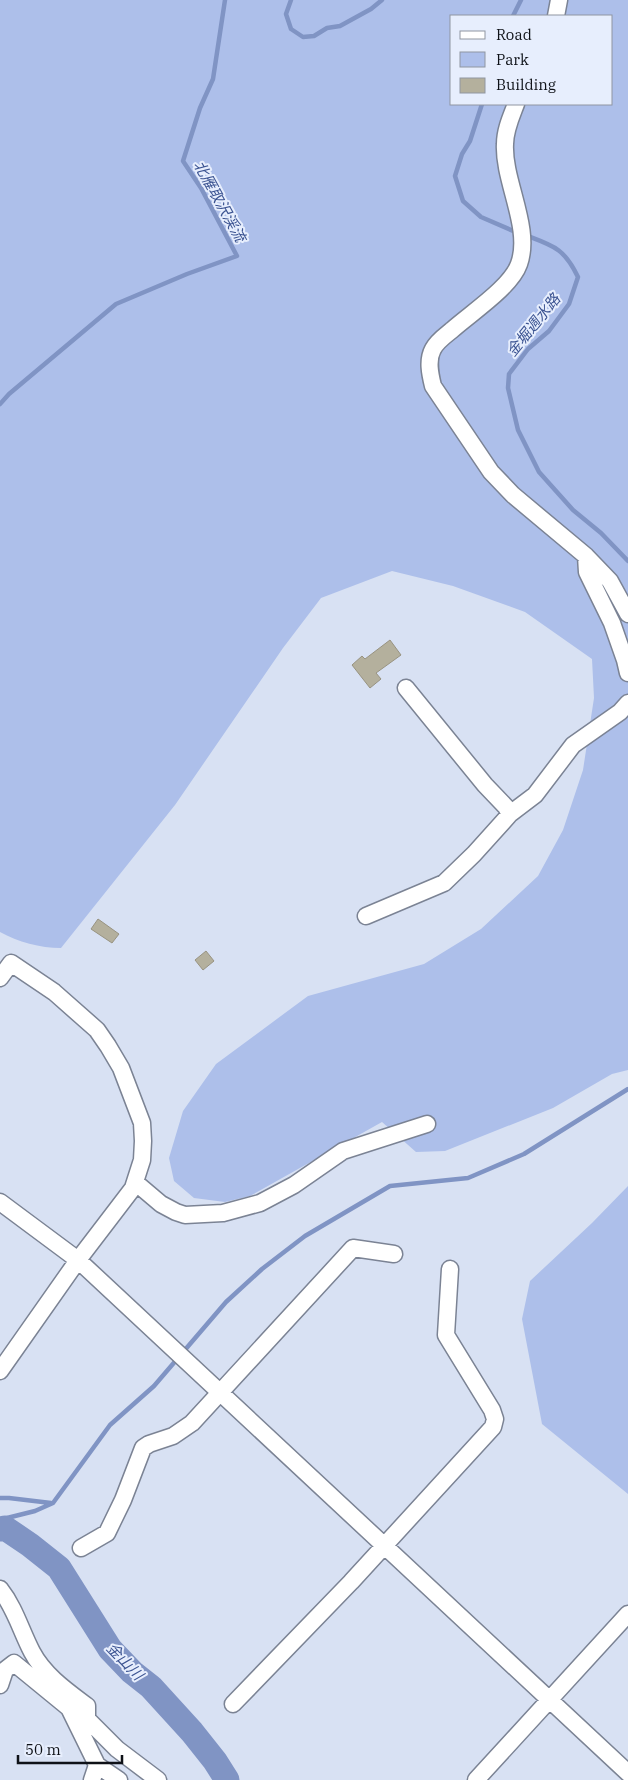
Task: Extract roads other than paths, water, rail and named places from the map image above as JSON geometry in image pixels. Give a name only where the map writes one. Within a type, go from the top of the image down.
[{"type":"street","points":[[556,15],[559,0]]},
{"type":"street","points":[[516,105],[506,132],[504,145],[507,167],[520,222],[522,253],[519,263],[514,276],[444,337],[433,349],[429,369],[433,386],[491,472],[513,495],[586,556],[610,581],[628,614]]},
{"type":"street","points":[[586,556],[587,572],[612,623],[628,673]]},
{"type":"street","points":[[406,688],[510,814]]},
{"type":"street","points":[[366,916],[444,883],[474,854],[510,814],[535,795],[572,745],[620,712],[628,703]]},
{"type":"street","points":[[0,978],[11,963],[54,992],[97,1030],[121,1068],[142,1123],[142,1160],[133,1188],[78,1260],[0,1371]]},
{"type":"street","points":[[135,1182],[161,1204],[176,1212],[185,1215],[223,1213],[260,1203],[294,1185],[343,1151],[427,1124]]},
{"type":"street","points":[[0,1202],[78,1260],[628,1773]]},
{"type":"street","points":[[81,1548],[107,1533],[123,1500],[143,1448],[148,1444],[173,1436],[192,1423],[353,1248],[394,1254]]},
{"type":"street","points":[[233,1704],[351,1582],[493,1427],[495,1419],[492,1410],[446,1335],[450,1269]]},
{"type":"street","points":[[0,1589],[17,1616],[32,1653],[59,1686],[87,1706],[87,1720]]},
{"type":"street","points":[[476,1780],[628,1614]]},
{"type":"street","points":[[0,1685],[5,1670],[14,1663],[69,1708],[87,1720],[117,1749],[158,1780]]},
{"type":"street","points":[[69,1708],[95,1773],[119,1780]]},
{"type":"waterway","name":"北雁取沢渓流","points":[[0,404],[9,394],[116,304],[187,274],[237,256],[201,188],[183,161],[200,108],[213,79],[225,0]]},
{"type":"waterway","name":"金堀週水路","points":[[291,0],[286,14],[291,29],[303,37],[314,36],[327,28],[340,26],[371,9],[382,0]]},
{"type":"waterway","name":"金堀週水路","points":[[514,15],[521,0]]},
{"type":"waterway","name":"金堀週水路","points":[[482,105],[470,141],[462,154],[455,176],[463,201],[481,217],[518,233]]},
{"type":"waterway","name":"金堀週水路","points":[[525,235],[557,249],[568,260],[578,277],[569,304],[549,331],[528,349],[509,374],[508,388],[518,430],[539,472],[573,510],[601,533],[628,561]]},
{"type":"waterway","points":[[0,1523],[7,1518],[35,1511],[53,1503],[110,1425],[154,1386],[226,1302],[262,1269],[305,1236],[390,1186],[468,1178],[524,1154],[628,1089]]},
{"type":"waterway","points":[[0,1498],[51,1503]]},
{"type":"waterway","name":"金山川","points":[[0,1529],[5,1528],[59,1568],[110,1649],[132,1672],[151,1687],[192,1732],[227,1780]]}]
